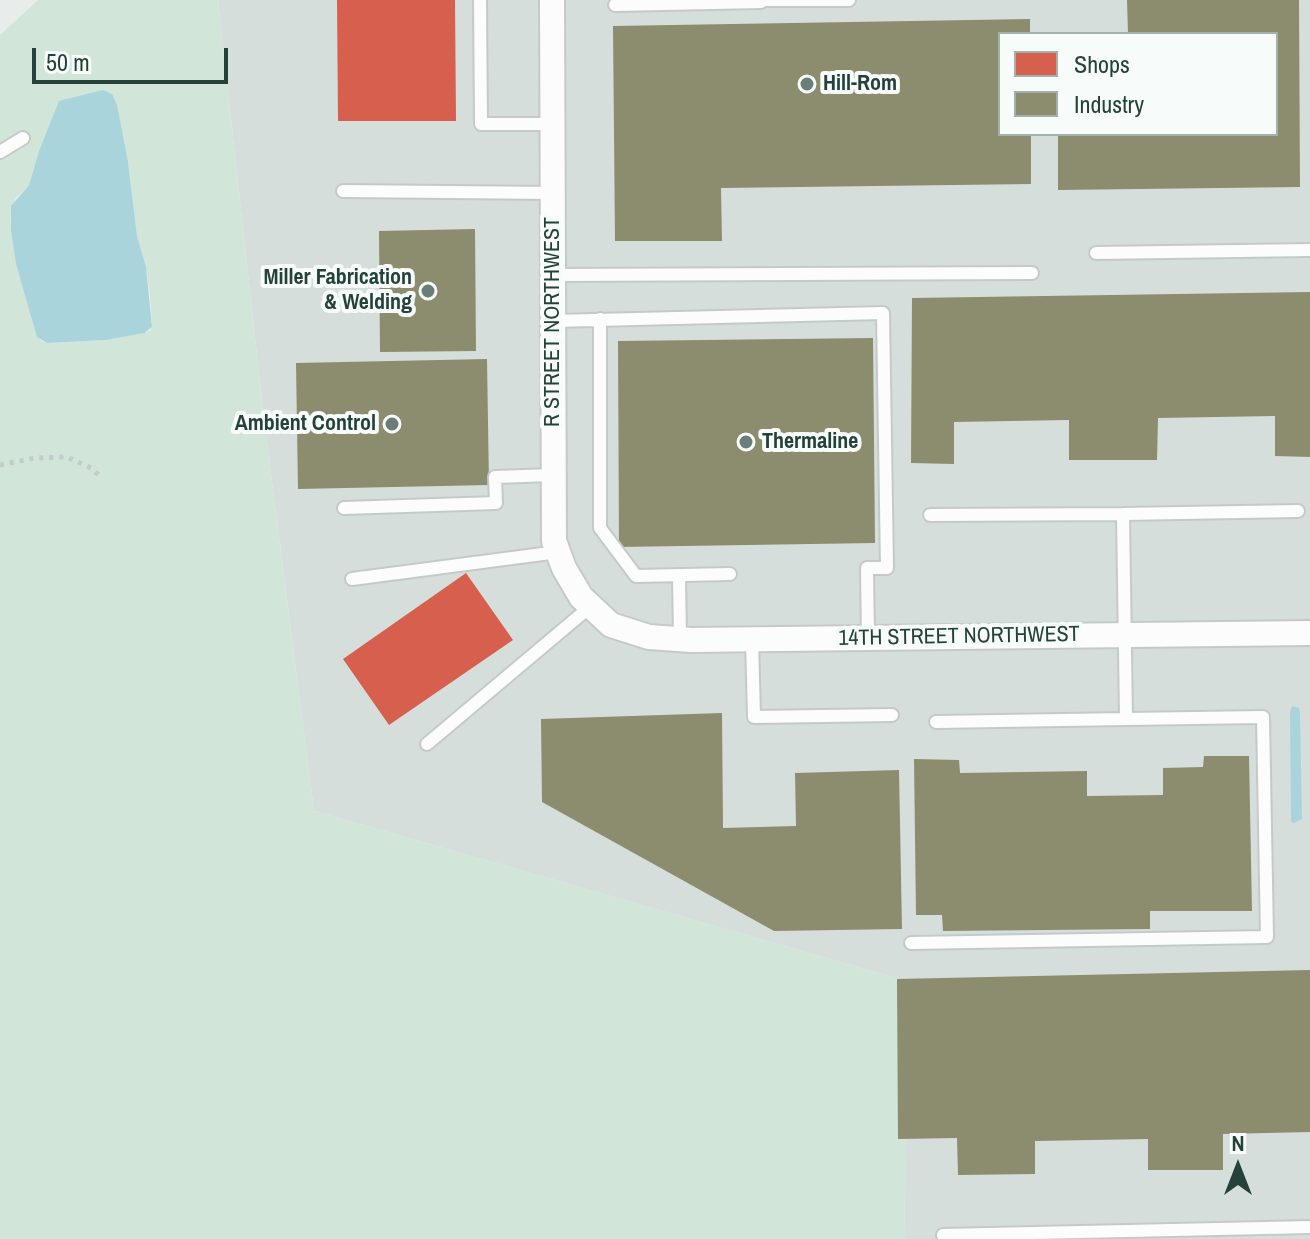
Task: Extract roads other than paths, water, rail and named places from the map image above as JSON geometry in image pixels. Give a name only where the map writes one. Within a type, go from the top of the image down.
[{"type":"street","name":"R STREET NORTHWEST","points":[[552,0],[554,541],[581,597],[611,625]]},
{"type":"street","name":"14TH STREET NORTHWEST","points":[[611,625],[649,637],[680,639],[1310,633]]},
{"type":"lane","points":[[480,0],[481,124],[552,124]]},
{"type":"lane","points":[[615,5],[849,0]]},
{"type":"lane","points":[[0,152],[23,138]]},
{"type":"lane","points":[[343,191],[553,193]]},
{"type":"lane","points":[[1096,253],[1310,250]]},
{"type":"lane","points":[[553,275],[1032,273]]},
{"type":"lane","points":[[553,321],[883,313],[887,568],[867,568],[868,638]]},
{"type":"lane","points":[[600,319],[600,528],[636,576],[730,574]]},
{"type":"lane","points":[[344,508],[496,503],[495,477],[553,475]]},
{"type":"lane","points":[[930,515],[1298,511]]},
{"type":"lane","points":[[1123,514],[1126,719]]},
{"type":"lane","points":[[352,579],[558,552]]},
{"type":"lane","points":[[679,575],[680,639]]},
{"type":"lane","points":[[427,744],[591,606]]},
{"type":"lane","points":[[752,639],[754,717],[892,715]]},
{"type":"lane","points":[[911,943],[1267,937],[1263,717],[936,722]]},
{"type":"lane","points":[[943,1235],[1310,1227]]},
{"type":"water","points":[[103,90],[112,94],[117,105],[137,236],[146,267],[152,327],[144,333],[106,340],[47,343],[37,337],[16,264],[11,206],[29,185],[59,101]]},
{"type":"water","points":[[1292,706],[1299,708],[1300,713],[1302,819],[1294,823],[1291,822]]},
{"type":"place","name":"Hill-Rom","points":[[807,84]]},
{"type":"place","name":"Miller Fabrication & Welding","points":[[428,291]]},
{"type":"place","name":"Ambient Control","points":[[392,424]]},
{"type":"place","name":"Thermaline","points":[[746,442]]}]
